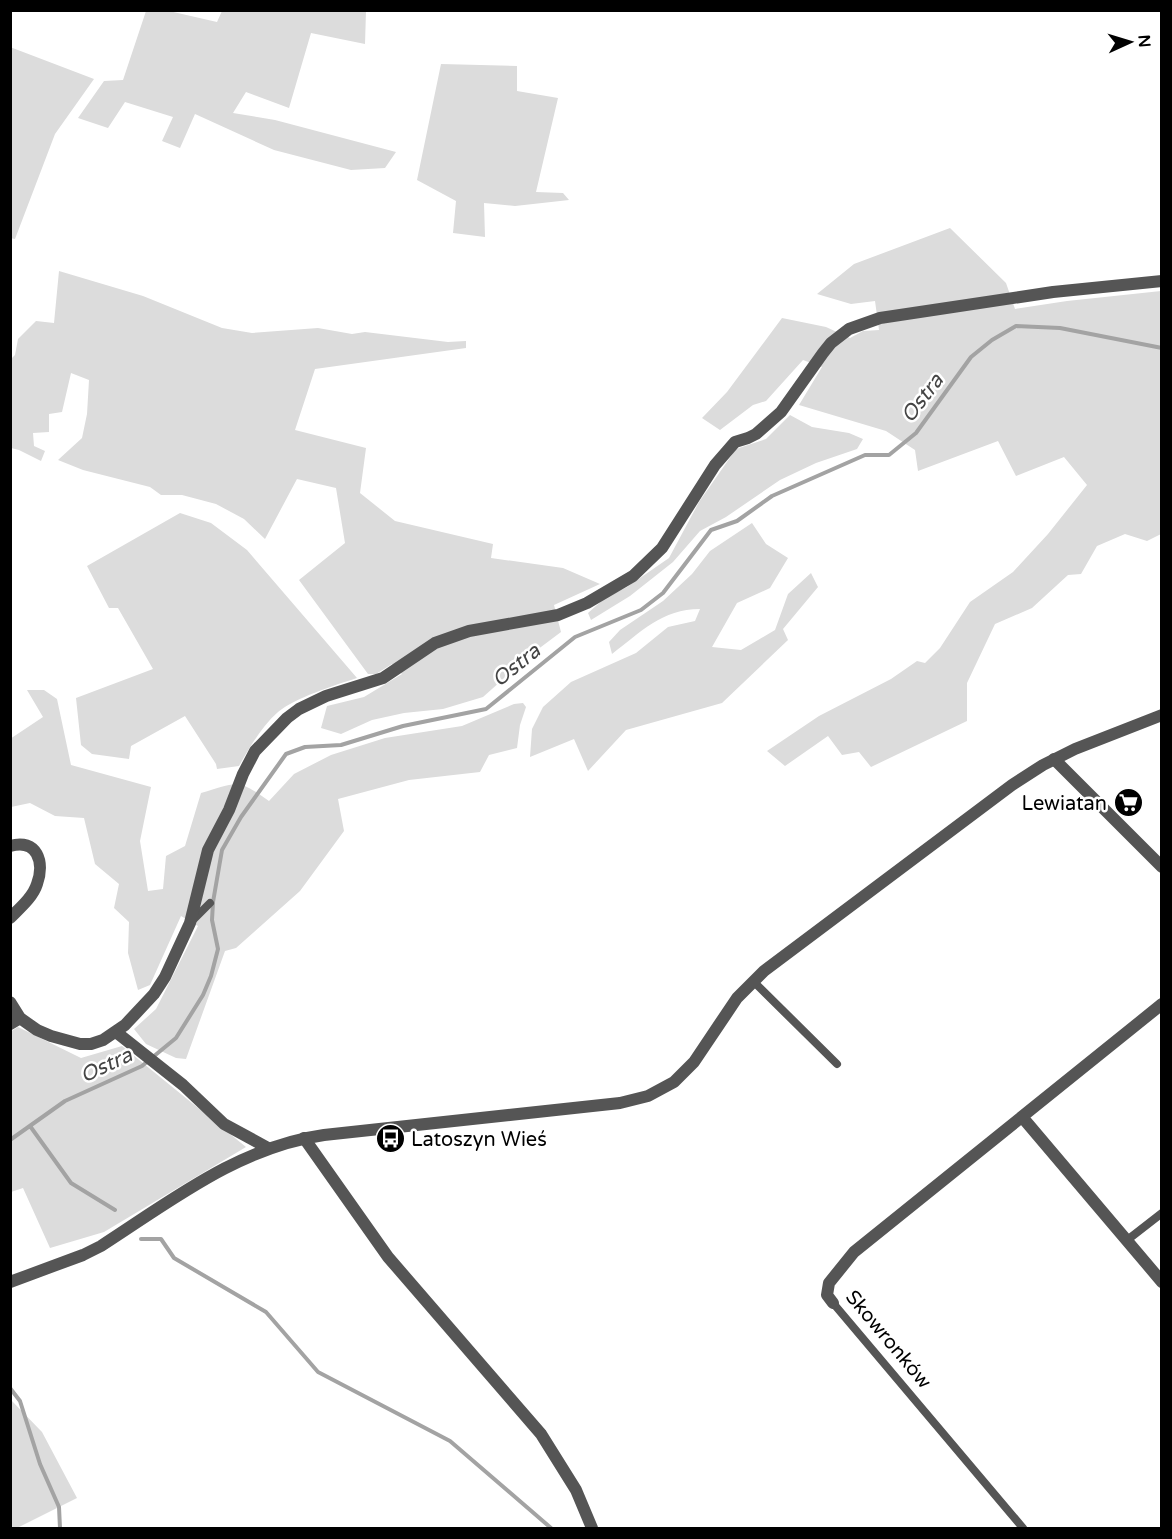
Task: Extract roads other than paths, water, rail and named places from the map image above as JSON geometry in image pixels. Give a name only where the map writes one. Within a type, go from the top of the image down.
[{"type":"street","points":[[10,1002],[15,1021],[66,1042],[91,1044],[104,1040],[116,1032],[154,994],[165,977],[190,923],[208,850],[229,810],[243,774],[255,751],[287,718],[299,709],[327,696],[383,678],[435,643],[469,631],[558,615],[587,603],[633,576],[662,548],[714,465],[735,442],[756,434],[781,412],[818,359],[839,336],[858,325],[880,318],[1053,292],[1161,281]]},
{"type":"street","points":[[10,1282],[61,1264],[101,1246],[222,1169],[268,1148],[304,1138],[620,1103],[648,1096],[666,1088],[684,1074],[694,1062],[728,1009],[753,981],[803,940],[1002,792],[1054,759],[1161,715]]},
{"type":"street","points":[[1054,759],[1161,867]]},
{"type":"street","points":[[10,846],[27,844],[35,850],[40,872],[32,895],[10,918]]},
{"type":"street","name":"Skowronków","points":[[833,1303],[827,1294],[829,1283],[854,1252],[1023,1118],[1161,1004]]},
{"type":"street","points":[[116,1032],[183,1085],[224,1124],[268,1148]]},
{"type":"street","points":[[1023,1118],[1161,1282]]},
{"type":"street","points":[[304,1138],[388,1257],[541,1434],[576,1490],[592,1528]]},
{"type":"lane","points":[[190,923],[210,903]]},
{"type":"lane","points":[[753,981],[837,1064]]},
{"type":"lane","points":[[1126,1241],[1161,1213]]},
{"type":"lane","name":"Skowronków","points":[[833,1303],[1023,1528]]},
{"type":"waterway","name":"Ostra","points":[[10,1140],[65,1101],[142,1066],[176,1038],[203,995],[218,949],[212,920],[222,850],[241,817],[286,754],[305,747],[341,745],[403,726],[486,709],[575,637],[641,610],[663,593],[711,530],[737,521],[772,496],[865,455],[889,455],[916,433],[971,357],[992,340],[1016,326],[1060,328],[1162,348]]},
{"type":"waterway","points":[[30,1126],[71,1183],[115,1210]]},
{"type":"waterway","points":[[141,1239],[161,1239],[174,1258],[266,1312],[318,1372],[450,1441],[551,1528]]},
{"type":"waterway","points":[[10,1388],[20,1401],[40,1464],[59,1507],[60,1528]]},
{"type":"place","name":"Lewiatan","points":[[1128,803]]},
{"type":"place","name":"Latoszyn Wieś","points":[[390,1139]]}]
